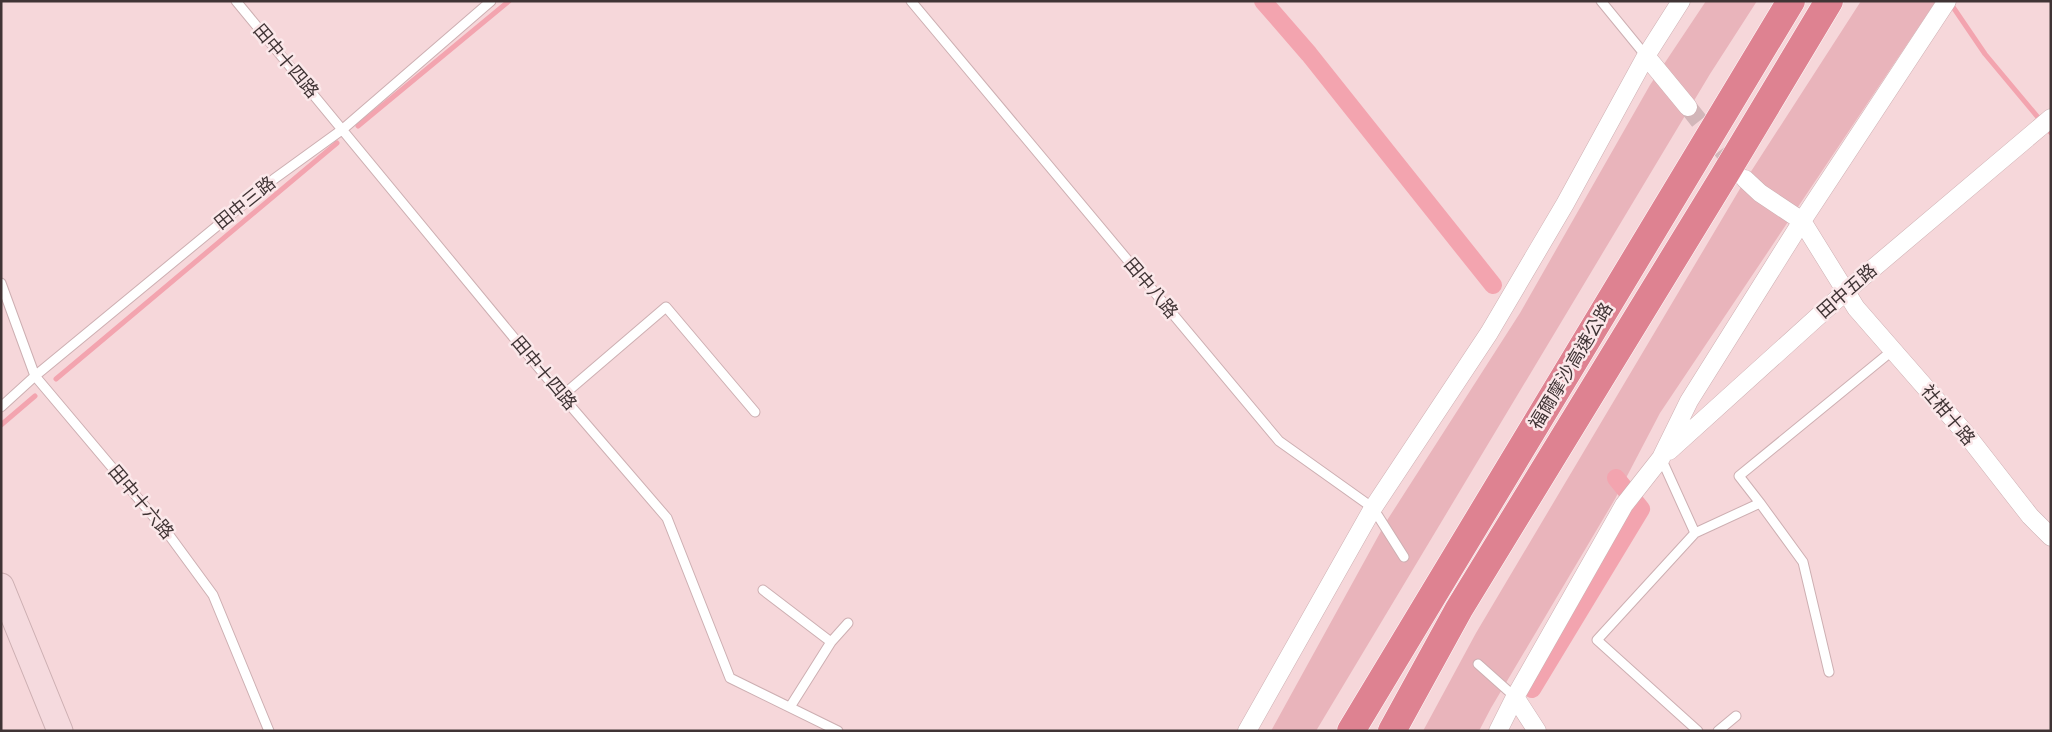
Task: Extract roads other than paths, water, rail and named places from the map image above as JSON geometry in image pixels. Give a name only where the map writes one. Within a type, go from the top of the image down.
[{"type":"highway","name":"福爾摩沙高速公路","points":[[1351,731],[1791,1]]},
{"type":"highway","name":"福爾摩沙高速公路","points":[[1392,731],[1459,609],[1829,1]]},
{"type":"street","points":[[1248,731],[1373,508],[1489,333],[1565,204],[1646,56],[1680,1]]},
{"type":"street","points":[[1498,731],[1515,697],[1624,505],[1661,458],[1689,401],[1802,221],[1947,1]]},
{"type":"street","points":[[1646,56],[1688,107]]},
{"type":"street","name":"田中五路","points":[[1661,458],[1845,292],[2046,122]]},
{"type":"street","points":[[1745,179],[1760,193],[1802,221]]},
{"type":"street","name":"社柑十路","points":[[1802,221],[1856,308],[1966,434],[2030,516],[2051,537]]},
{"type":"street","points":[[1,586],[60,731]]},
{"type":"street","points":[[1515,697],[1537,731]]},
{"type":"lane","name":"田中十四路","points":[[236,1],[562,396],[667,518],[730,678],[838,731]]},
{"type":"lane","name":"田中三路","points":[[1,407],[35,376],[274,179],[343,129],[491,1]]},
{"type":"lane","name":"田中八路","points":[[911,1],[1279,441],[1373,508],[1404,557]]},
{"type":"lane","points":[[1601,1],[1646,56]]},
{"type":"lane","name":"田中十六路","points":[[1,283],[35,376],[169,535],[213,595],[269,731]]},
{"type":"lane","points":[[562,396],[666,307],[755,412]]},
{"type":"lane","points":[[1829,672],[1803,562],[1739,476],[1893,350]]},
{"type":"lane","points":[[1661,458],[1695,532]]},
{"type":"lane","points":[[1698,731],[1597,640],[1695,532],[1760,503]]},
{"type":"lane","points":[[763,590],[831,642]]},
{"type":"lane","points":[[790,707],[831,642],[848,623]]},
{"type":"lane","points":[[1478,664],[1515,697]]},
{"type":"lane","points":[[1718,731],[1736,716]]},
{"type":"waterway","points":[[358,126],[509,1]]},
{"type":"waterway","points":[[1263,1],[1309,54],[1493,285]]},
{"type":"waterway","points":[[1953,7],[1985,54],[2051,133]]},
{"type":"waterway","points":[[56,379],[337,143]]},
{"type":"waterway","points":[[1,425],[35,396]]},
{"type":"waterway","points":[[1532,689],[1641,509],[1616,478]]},
{"type":"tunnel","points":[[1688,107],[1738,170]]}]
